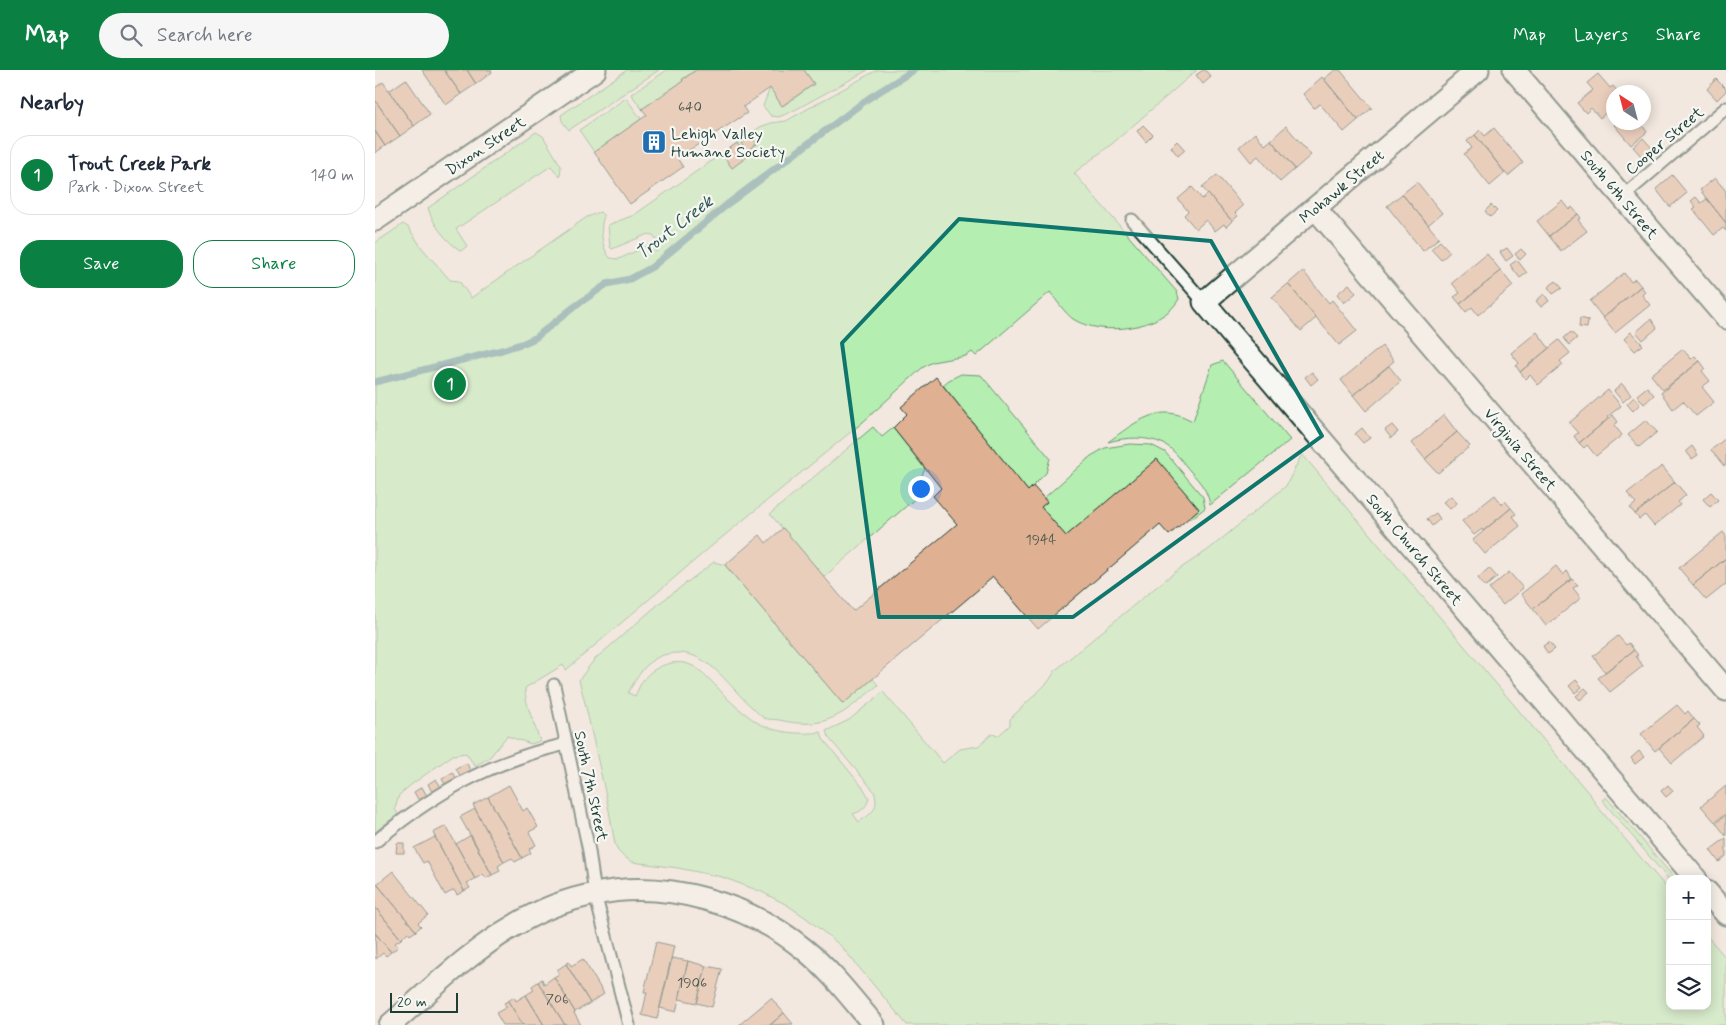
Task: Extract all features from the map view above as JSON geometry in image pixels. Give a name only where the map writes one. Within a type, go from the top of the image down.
[{"type":"street","name":"Dixon Street","points":[[375,220],[595,70]]},
{"type":"street","name":"Mohawk Street","points":[[1204,302],[1478,70]]},
{"type":"street","name":"South 6th Street","points":[[1514,70],[1724,313]]},
{"type":"street","name":"Virginia Street","points":[[1315,208],[1726,690]]},
{"type":"street","name":"South Church Street","points":[[1204,302],[1693,875]]},
{"type":"street","points":[[389,1025],[483,945],[518,923],[556,906],[595,894],[631,890],[666,892],[710,900],[744,912],[776,929],[805,950],[831,974],[874,1025]]},
{"type":"street","points":[[1711,897],[1726,914]]},
{"type":"lane","name":"Cooper Street","points":[[1622,197],[1726,108]]},
{"type":"lane","name":"South Church Street","points":[[1132,220],[1204,302]]},
{"type":"lane","name":"South 7th Street","points":[[554,685],[589,852],[595,894],[629,1025]]},
{"type":"lane","points":[[375,842],[421,807],[477,774],[523,755],[566,744]]},
{"type":"highlighted area","points":[[959,219],[1211,241],[1322,436],[1073,617],[879,617],[842,343]]},
{"type":"green space","points":[[627,70],[659,70],[569,130],[562,121],[561,115]]},
{"type":"green space","points":[[667,70],[696,70],[642,109],[631,94]]},
{"type":"green space","points":[[804,70],[849,70],[851,72],[853,70],[868,70],[793,111],[779,117],[771,116],[763,106],[770,88],[783,106],[814,84]]},
{"type":"green space","points":[[877,70],[1197,70],[1113,143],[1074,173],[1177,292],[1179,299],[1171,309],[1159,318],[1145,324],[1114,329],[1085,325],[1073,319],[1050,292],[976,356],[972,352],[966,356],[932,362],[922,368],[863,422],[714,544],[566,670],[563,665],[525,688],[528,708],[540,741],[531,744],[507,736],[490,757],[475,766],[466,753],[453,755],[399,795],[395,809],[398,814],[375,832],[375,243],[403,224],[408,227],[422,248],[450,280],[459,281],[471,298],[587,217],[600,212],[604,216],[602,221],[603,244],[610,258],[619,259],[649,245],[656,252],[662,246],[653,235],[648,234],[612,249],[610,247],[608,225],[634,215],[760,127],[786,121]]},
{"type":"green space","points":[[626,98],[641,119],[594,152],[579,130]]},
{"type":"green space","points":[[536,132],[543,136],[561,166],[560,177],[551,166],[456,229],[467,246],[461,251],[441,232],[428,208]]},
{"type":"green space","points":[[1223,361],[1290,440],[1210,505],[1200,483],[1175,453],[1164,444],[1136,438],[1108,442],[1139,421],[1157,414],[1175,414],[1193,421],[1212,365]]},
{"type":"green space","points":[[961,374],[981,375],[1050,458],[1046,473],[1028,491],[943,385]]},
{"type":"green space","points":[[873,427],[882,437],[893,428],[925,469],[919,482],[925,490],[824,577],[770,514]]},
{"type":"green space","points":[[1130,444],[1151,445],[1165,452],[1203,497],[1205,508],[1192,518],[1188,518],[1199,509],[1157,459],[1066,536],[1041,507],[1047,502],[1044,498],[1091,456],[1105,448]]},
{"type":"green space","points":[[1302,454],[1666,887],[1666,1010],[1711,1010],[1711,941],[1726,958],[1726,1025],[907,1025],[841,946],[787,905],[762,892],[722,877],[678,868],[632,862],[618,851],[579,680],[594,660],[661,602],[714,562],[725,565],[843,704],[873,679],[878,685],[855,704],[833,718],[810,723],[767,719],[760,715],[710,665],[690,655],[678,653],[660,656],[653,660],[642,671],[628,693],[635,696],[644,679],[664,665],[670,663],[688,664],[699,670],[731,702],[758,723],[772,729],[789,732],[821,732],[823,739],[864,789],[869,798],[863,809],[853,814],[859,822],[874,809],[876,802],[874,791],[828,737],[826,731],[849,720],[883,692],[943,763],[960,749],[978,746],[992,734],[998,736],[1010,725],[1010,719],[1049,681],[1055,671],[1064,663],[1175,572],[1208,550],[1286,486]]},
{"type":"green space","points":[[1606,797],[1672,875],[1666,876],[1602,800]]},
{"type":"building","points":[[422,70],[444,70],[461,94],[446,105]]},
{"type":"building","points":[[444,70],[467,70],[476,84],[461,94]]},
{"type":"building","points":[[467,70],[491,70],[492,72],[476,84]]},
{"type":"building","name":"Lehigh Valley Humane Society","points":[[696,70],[804,70],[814,84],[782,106],[770,88],[743,107],[747,113],[677,158],[683,167],[630,204],[594,152],[647,115],[642,109]]},
{"type":"building","points":[[1203,70],[1211,77],[1203,84],[1196,75]]},
{"type":"building","points":[[1335,70],[1340,70],[1372,108],[1358,120],[1324,79]]},
{"type":"building","points":[[1598,74],[1607,85],[1606,113],[1600,118],[1591,108],[1586,113],[1577,103],[1593,90],[1587,83]]},
{"type":"building","points":[[1322,77],[1358,120],[1344,132],[1320,104],[1314,108],[1303,94]]},
{"type":"building","points":[[406,79],[430,114],[414,126],[389,91]]},
{"type":"building","points":[[1716,79],[1726,89],[1717,100],[1707,89]]},
{"type":"building","points":[[383,82],[414,126],[400,136],[375,100],[375,88]]},
{"type":"building","points":[[375,100],[400,136],[385,146],[375,131]]},
{"type":"building","points":[[1143,125],[1153,135],[1146,142],[1137,131]]},
{"type":"building","points":[[1286,126],[1311,155],[1295,169],[1271,140]]},
{"type":"building","points":[[1494,128],[1523,163],[1508,176],[1475,135],[1480,130],[1485,136]]},
{"type":"building","points":[[1618,130],[1646,130],[1647,132],[1631,145]]},
{"type":"building","points":[[375,131],[385,146],[375,153]]},
{"type":"building","points":[[1255,133],[1265,145],[1271,140],[1295,169],[1280,182],[1258,156],[1251,162],[1239,147]]},
{"type":"building","points":[[1475,135],[1505,173],[1490,186],[1464,154],[1472,148],[1467,141]]},
{"type":"building","points":[[751,136],[757,144],[746,151],[741,143]]},
{"type":"building","points":[[1643,138],[1652,148],[1642,157],[1633,147]]},
{"type":"building","points":[[1177,141],[1185,150],[1178,156],[1171,147]]},
{"type":"building","points":[[737,143],[747,157],[732,168],[722,154]]},
{"type":"building","points":[[1217,175],[1243,206],[1235,213],[1238,216],[1232,221],[1202,187]]},
{"type":"building","points":[[1672,175],[1687,193],[1670,207],[1656,189]]},
{"type":"building","points":[[1715,178],[1726,191],[1726,223],[1700,190]]},
{"type":"building","points":[[1417,182],[1442,213],[1428,225],[1402,194]]},
{"type":"building","points":[[1192,187],[1202,199],[1208,194],[1232,221],[1226,227],[1224,224],[1215,231],[1206,220],[1196,229],[1184,215],[1188,211],[1178,199]]},
{"type":"building","points":[[1402,194],[1439,238],[1423,251],[1387,206]]},
{"type":"building","points":[[1696,197],[1701,203],[1707,199],[1726,223],[1726,231],[1723,228],[1714,235],[1693,209],[1696,207],[1691,201]]},
{"type":"building","points":[[1562,201],[1569,210],[1572,207],[1578,214],[1549,236],[1537,221]]},
{"type":"building","points":[[1491,205],[1497,211],[1490,217],[1485,211]]},
{"type":"building","points":[[1578,214],[1581,218],[1578,220],[1587,231],[1561,251],[1549,236]]},
{"type":"building","points":[[1440,241],[1450,252],[1441,260],[1431,249]]},
{"type":"building","points":[[1507,248],[1513,256],[1506,261],[1500,252]]},
{"type":"building","points":[[1521,249],[1526,254],[1520,260],[1515,254]]},
{"type":"building","points":[[1487,254],[1501,271],[1460,304],[1454,297],[1460,293],[1452,283]]},
{"type":"building","points":[[1517,260],[1527,273],[1520,278],[1510,265]]},
{"type":"building","points":[[1303,271],[1329,303],[1332,300],[1357,331],[1339,345],[1288,284]]},
{"type":"building","points":[[1501,271],[1513,286],[1478,315],[1472,307],[1466,312],[1460,304]]},
{"type":"building","points":[[1624,273],[1631,282],[1635,279],[1641,286],[1603,318],[1590,301]]},
{"type":"building","points":[[1556,281],[1562,288],[1553,294],[1548,287]]},
{"type":"building","points":[[1288,284],[1316,318],[1301,331],[1272,297]]},
{"type":"building","points":[[1349,284],[1356,293],[1344,303],[1337,294]]},
{"type":"building","points":[[1641,286],[1645,292],[1642,295],[1650,305],[1615,333],[1603,318]]},
{"type":"building","points":[[1544,294],[1549,301],[1541,307],[1536,301]]},
{"type":"building","points":[[1580,318],[1588,320],[1587,328],[1579,327]]},
{"type":"building","points":[[1651,319],[1657,328],[1643,340],[1636,332]]},
{"type":"building","points":[[1537,332],[1549,348],[1520,372],[1516,366],[1519,363],[1511,353]]},
{"type":"building","points":[[1571,332],[1577,338],[1569,345],[1564,338]]},
{"type":"building","points":[[1631,332],[1643,345],[1635,351],[1624,339]]},
{"type":"building","points":[[1559,340],[1570,353],[1560,361],[1563,365],[1538,385],[1530,375],[1526,379],[1520,372]]},
{"type":"building","points":[[1382,346],[1394,361],[1353,395],[1341,380]]},
{"type":"building","points":[[1683,349],[1691,359],[1695,356],[1700,361],[1663,390],[1651,375]]},
{"type":"building","points":[[1700,361],[1705,368],[1702,371],[1710,381],[1702,387],[1714,402],[1696,416],[1683,401],[1673,409],[1661,393]]},
{"type":"building","points":[[1389,366],[1401,381],[1366,411],[1353,395]]},
{"type":"building","points":[[1312,372],[1318,379],[1311,385],[1305,377]]},
{"type":"building","points":[[936,377],[1028,491],[1033,486],[1047,502],[1041,507],[1066,536],[1157,459],[1199,509],[1169,535],[1160,525],[1038,629],[993,577],[843,704],[725,565],[760,535],[766,543],[783,528],[853,611],[957,524],[933,496],[941,488],[893,428],[907,414],[901,407]]},
{"type":"building","points":[[1622,384],[1631,395],[1623,402],[1614,391]]},
{"type":"building","points":[[1647,387],[1654,395],[1644,404],[1637,395]]},
{"type":"building","points":[[1608,390],[1621,406],[1579,443],[1574,436],[1578,433],[1569,423]]},
{"type":"building","points":[[1634,397],[1640,404],[1633,411],[1627,404]]},
{"type":"building","points":[[1444,415],[1457,432],[1425,459],[1412,443]]},
{"type":"building","points":[[1613,415],[1618,422],[1614,425],[1622,435],[1596,456],[1587,445],[1584,448],[1579,443]]},
{"type":"building","points":[[1646,420],[1657,432],[1639,447],[1628,435]]},
{"type":"building","points":[[1392,425],[1398,432],[1391,438],[1385,430]]},
{"type":"building","points":[[1362,428],[1370,438],[1363,443],[1355,434]]},
{"type":"building","points":[[1457,432],[1470,446],[1438,473],[1425,459]]},
{"type":"building","points":[[1726,438],[1726,465],[1724,466],[1711,450]]},
{"type":"building","points":[[1692,446],[1698,455],[1692,459],[1686,451]]},
{"type":"building","points":[[1662,466],[1675,482],[1635,514],[1630,508],[1636,503],[1627,493]]},
{"type":"building","points":[[1675,482],[1686,495],[1678,502],[1680,505],[1654,526],[1645,515],[1639,519],[1635,514]]},
{"type":"building","points":[[1711,492],[1718,500],[1710,507],[1703,499]]},
{"type":"building","points":[[1495,495],[1502,504],[1505,501],[1511,508],[1483,531],[1482,529],[1474,535],[1462,521]]},
{"type":"building","points":[[1451,496],[1457,503],[1450,509],[1443,502]]},
{"type":"building","points":[[1511,508],[1516,514],[1513,516],[1520,526],[1485,554],[1473,540]]},
{"type":"building","points":[[1436,513],[1440,519],[1432,526],[1427,519]]},
{"type":"building","points":[[1723,532],[1726,536],[1726,558],[1693,585],[1679,568]]},
{"type":"building","points":[[1726,558],[1726,584],[1706,600],[1693,585]]},
{"type":"building","points":[[1556,566],[1563,575],[1567,571],[1572,579],[1533,609],[1521,594]]},
{"type":"building","points":[[1489,568],[1497,577],[1485,587],[1478,578]]},
{"type":"building","points":[[1509,572],[1523,588],[1503,605],[1489,589]]},
{"type":"building","points":[[1572,579],[1578,585],[1573,588],[1581,598],[1546,626],[1533,609]]},
{"type":"building","points":[[1618,636],[1626,645],[1629,643],[1634,650],[1605,672],[1593,656]]},
{"type":"building","points":[[1549,642],[1555,649],[1548,654],[1543,646]]},
{"type":"building","points":[[1634,650],[1643,666],[1610,692],[1598,678]]},
{"type":"building","points":[[1576,680],[1582,687],[1575,693],[1569,686]]},
{"type":"building","points":[[1585,688],[1589,692],[1580,700],[1576,696]]},
{"type":"building","points":[[1677,705],[1685,714],[1688,711],[1694,719],[1655,751],[1641,734]]},
{"type":"building","points":[[1694,719],[1700,725],[1697,727],[1704,736],[1672,763],[1659,748]]},
{"type":"building","points":[[1639,751],[1644,757],[1635,764],[1631,758]]},
{"type":"building","points":[[467,763],[470,771],[460,776],[456,768]]},
{"type":"building","points":[[453,772],[457,780],[446,786],[442,779]]},
{"type":"building","points":[[436,779],[441,787],[432,792],[428,784]]},
{"type":"building","points":[[509,785],[523,811],[527,808],[538,827],[529,832],[536,845],[529,849],[531,853],[522,858],[488,797]]},
{"type":"building","points":[[1668,785],[1673,791],[1666,797],[1661,791]]},
{"type":"building","points":[[1726,786],[1726,815],[1715,822],[1701,806]]},
{"type":"building","points":[[422,787],[427,796],[419,801],[414,792]]},
{"type":"building","points":[[488,797],[522,858],[515,862],[512,858],[504,862],[473,805]]},
{"type":"building","points":[[475,809],[504,862],[498,866],[500,871],[492,875],[460,817]]},
{"type":"building","points":[[1726,815],[1726,836],[1716,823]]},
{"type":"building","points":[[446,826],[475,879],[467,883],[470,888],[464,891],[433,833]]},
{"type":"building","points":[[471,835],[492,875],[486,878],[483,874],[475,879],[456,844]]},
{"type":"building","points":[[435,837],[464,891],[457,895],[454,890],[445,895],[427,861],[423,863],[414,848]]},
{"type":"building","points":[[1726,838],[1726,856],[1719,862],[1710,850]]},
{"type":"building","points":[[397,843],[404,843],[404,853],[396,853]]},
{"type":"building","points":[[393,871],[428,915],[418,923],[421,926],[416,931],[377,884]]},
{"type":"building","points":[[377,884],[416,931],[410,935],[408,932],[401,939],[375,907],[375,886]]},
{"type":"building","points":[[375,907],[401,939],[395,943],[398,947],[391,952],[375,933]]},
{"type":"building","points":[[375,933],[391,952],[386,956],[383,953],[376,959]]},
{"type":"building","points":[[656,942],[674,946],[657,1019],[642,1015],[647,992],[644,992]]},
{"type":"building","points":[[672,958],[688,961],[676,1012],[660,1008]]},
{"type":"building","points":[[583,959],[604,994],[590,1003],[566,964],[569,962],[571,966]]},
{"type":"building","points":[[688,961],[706,966],[697,1003],[679,999]]},
{"type":"building","points":[[566,964],[590,1003],[575,1012],[554,977],[559,974],[557,970]]},
{"type":"building","points":[[706,966],[722,969],[712,1007],[697,1003]]},
{"type":"building","points":[[554,977],[581,1025],[565,1025],[538,982],[542,979],[544,984]]},
{"type":"building","points":[[538,982],[565,1025],[544,1025],[526,995],[534,990],[532,986]]},
{"type":"building","points":[[526,995],[544,1025],[523,1025],[508,1001],[514,997],[516,1001]]},
{"type":"building","points":[[771,998],[784,1013],[770,1025],[739,1025]]},
{"type":"building","points":[[508,1001],[523,1025],[503,1025],[496,1013],[507,1007],[504,1003]]},
{"type":"building","points":[[784,1013],[793,1024],[770,1025]]},
{"type":"waterway","name":"Trout Creek","points":[[375,382],[502,350],[535,338],[607,284],[630,279],[652,267],[729,203],[869,98],[914,70]]},
{"type":"place","name":"Lehigh Valley Humane Society","points":[[654,142]]},
{"type":"place","name":"Trout Creek Park","points":[[450,384]]}]
